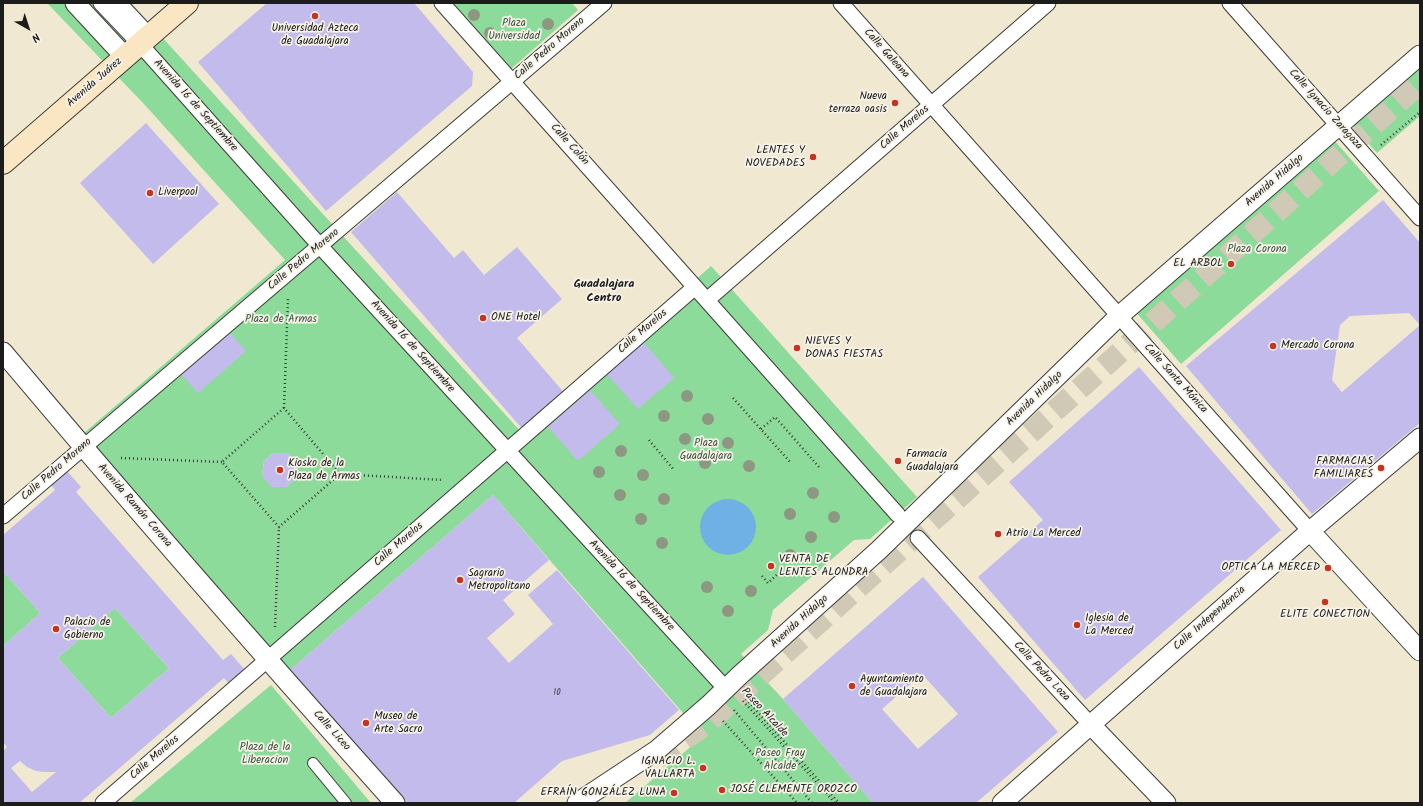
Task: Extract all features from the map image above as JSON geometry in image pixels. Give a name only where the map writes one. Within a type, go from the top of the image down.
[{"type":"main road","name":"Avenida Juárez","points":[[3,163],[187,3]]},
{"type":"street","name":"Avenida 16 de Septiembre","points":[[75,3],[137,46]]},
{"type":"street","name":"Avenida 16 de Septiembre","points":[[101,3],[137,46],[507,451],[727,688]]},
{"type":"street","name":"Avenida 16 de Septiembre","points":[[116,3],[137,46]]},
{"type":"street","name":"Calle Colón","points":[[442,3],[898,515]]},
{"type":"street","name":"Calle Pedro Moreno","points":[[3,516],[87,452],[289,272],[604,3]]},
{"type":"street","name":"Calle Galeana","points":[[841,3],[931,105]]},
{"type":"street","name":"Calle Morelos","points":[[707,300],[1048,3]]},
{"type":"street","name":"Calle Ignacio Zaragoza","points":[[1230,3],[1420,218]]},
{"type":"street","name":"Avenida Hidalgo","points":[[594,803],[709,705],[879,550],[1119,316],[1420,55]]},
{"type":"street","name":"Calle Santa Mónica","points":[[931,105],[1310,531],[1420,651]]},
{"type":"street","name":"Calle Morelos","points":[[103,803],[695,287]]},
{"type":"street","name":"Avenida Ramón Corona","points":[[3,352],[87,452],[271,657]]},
{"type":"street","name":"Calle Independencia","points":[[1002,803],[1310,531],[1332,509],[1420,438]]},
{"type":"street","name":"Calle Pedro Loza","points":[[918,538],[1091,725],[1166,803]]},
{"type":"street","name":"Calle Liceo","points":[[271,657],[395,803]]},
{"type":"street","name":"Avenida Hidalgo","points":[[577,803],[657,750]]},
{"type":"lane","points":[[313,763],[346,803]]},
{"type":"path","points":[[1367,158],[1420,112]]},
{"type":"path","points":[[289,272],[284,408],[340,474]]},
{"type":"path","points":[[733,398],[792,463]]},
{"type":"path","points":[[222,462],[284,408]]},
{"type":"path","points":[[761,429],[775,416],[819,466]]},
{"type":"path","points":[[649,440],[674,470]]},
{"type":"path","points":[[87,452],[222,462],[279,527],[271,657]]},
{"type":"path","points":[[279,527],[340,474],[472,482]]},
{"type":"path","points":[[762,576],[768,583],[783,569]]},
{"type":"path","name":"Paseo Alcalde","points":[[727,688],[836,803]]},
{"type":"path","points":[[709,705],[797,803]]},
{"type":"green space","points":[[47,3],[131,3],[523,434],[711,266],[917,497],[870,539],[854,540],[773,610],[768,630],[741,654],[783,699],[873,803],[625,803],[703,736],[493,495],[289,671],[84,433],[285,260],[143,103]],"holes":[[[274,453],[288,453],[298,465],[296,478],[286,487],[262,476],[264,461]]]},
{"type":"green space","name":"Plaza Universidad","points":[[453,3],[572,3],[578,10],[511,69]]},
{"type":"green space","points":[[1420,62],[1420,116],[1377,153],[1350,122]]},
{"type":"green space","name":"Plaza Corona","points":[[1332,138],[1379,191],[1181,364],[1134,310]]},
{"type":"green space","points":[[3,571],[40,613],[3,646]]},
{"type":"green space","points":[[115,608],[169,668],[111,718],[58,658]]},
{"type":"green space","name":"Plaza de la Liberacion","points":[[271,685],[371,803],[130,803]]},
{"type":"water","points":[[722,499],[734,499],[744,503],[752,511],[756,521],[756,533],[752,543],[744,551],[734,555],[722,555],[712,551],[704,543],[700,533],[700,521],[704,511],[712,503]]},
{"type":"building","points":[[267,3],[414,3],[473,72],[472,86],[326,211],[198,62]]},
{"type":"building","name":"Liverpool","points":[[146,123],[219,204],[153,264],[80,183]]},
{"type":"building","name":"ONE Hotel","points":[[397,192],[454,258],[463,250],[484,275],[517,247],[562,299],[517,338],[567,396],[525,432],[351,232]]},
{"type":"building","name":"Mercado Corona","points":[[1383,200],[1420,243],[1420,325],[1420,423],[1312,514],[1186,366]],"holes":[[[1409,313],[1420,325],[1342,392],[1332,380],[1340,325],[1350,316]]]},
{"type":"building","points":[[227,329],[246,351],[198,393],[179,372]]},
{"type":"building","points":[[642,340],[674,378],[638,409],[605,372]]},
{"type":"building","points":[[1139,367],[1281,530],[1085,700],[978,577],[1043,520],[1009,482]]},
{"type":"building","points":[[590,390],[620,424],[578,461],[548,427]]},
{"type":"building","name":"Kiosko de la Plaza de Armas","points":[[274,453],[288,453],[298,465],[296,478],[286,487],[272,487],[262,476],[264,461]]},
{"type":"building","name":"Palacio de Gobierno","points":[[67,471],[81,487],[76,492],[223,660],[231,654],[245,670],[229,684],[224,678],[79,803],[4,803],[3,751],[7,747],[3,742],[3,646],[40,613],[3,571],[3,535],[55,490],[51,485]],"holes":[[[115,608],[169,668],[111,718],[58,658]],[[20,761],[27,767],[36,771],[56,772],[32,792],[11,768]]]},
{"type":"building","points":[[493,495],[549,560],[503,600],[515,614],[487,638],[509,663],[553,624],[528,595],[557,570],[679,710],[650,735],[562,761],[514,803],[406,803],[289,671]]},
{"type":"building","name":"Ayuntamiento de Guadalajara","points":[[923,577],[1058,732],[976,803],[873,803],[783,699]],"holes":[[[922,674],[958,714],[918,749],[882,709]]]},
{"type":"tunnel","points":[[657,758],[705,725],[1420,83]]},
{"type":"place","name":"Universidad Azteca de Guadalajara","points":[[315,16]]},
{"type":"place","name":"Nueva terraza oasis","points":[[895,103]]},
{"type":"place","name":"LENTES Y NOVEDADES","points":[[813,157]]},
{"type":"place","name":"Liverpool","points":[[150,193]]},
{"type":"place","name":"EL ARBOL","points":[[1231,264]]},
{"type":"place","name":"ONE Hotel","points":[[483,318]]},
{"type":"place","name":"Mercado Corona","points":[[1273,346]]},
{"type":"place","name":"NIEVES Y DONAS FIESTAS","points":[[797,348]]},
{"type":"place","name":"Farmacia Guadalajara","points":[[898,461]]},
{"type":"place","name":"FARMACIAS FAMILIARES","points":[[1381,468]]},
{"type":"place","name":"Kiosko de la Plaza de Armas","points":[[280,470]]},
{"type":"place","name":"Atrio La Merced","points":[[998,534]]},
{"type":"place","name":"VENTA DE LENTES ALONDRA","points":[[771,566]]},
{"type":"place","name":"OPTICA LA MERCED","points":[[1328,568]]},
{"type":"place","name":"Sagrario Metropolitano","points":[[460,580]]},
{"type":"place","name":"ELITE CONECTION","points":[[1325,602]]},
{"type":"place","name":"Iglesia de La Merced","points":[[1077,625]]},
{"type":"place","name":"Palacio de Gobierno","points":[[56,629]]},
{"type":"place","name":"Ayuntamiento de Guadalajara","points":[[852,686]]},
{"type":"place","name":"Museo de Arte Sacro","points":[[366,723]]},
{"type":"place","name":"IGNACIO L. VALLARTA","points":[[703,768]]},
{"type":"place","name":"JOSÉ CLEMENTE OROZCO","points":[[722,790]]},
{"type":"place","name":"EFRAÍN GONZÁLEZ LUNA","points":[[674,793]]},
{"type":"district","name":"Guadalajara Centro","points":[[604,292]]},
{"type":"park label","name":"Plaza de Armas","points":[[281,320]]},
{"type":"park label","name":"Plaza Guadalajara","points":[[706,450]]},
{"type":"park label","name":"Paseo Fray Alcalde","points":[[780,760]]}]
